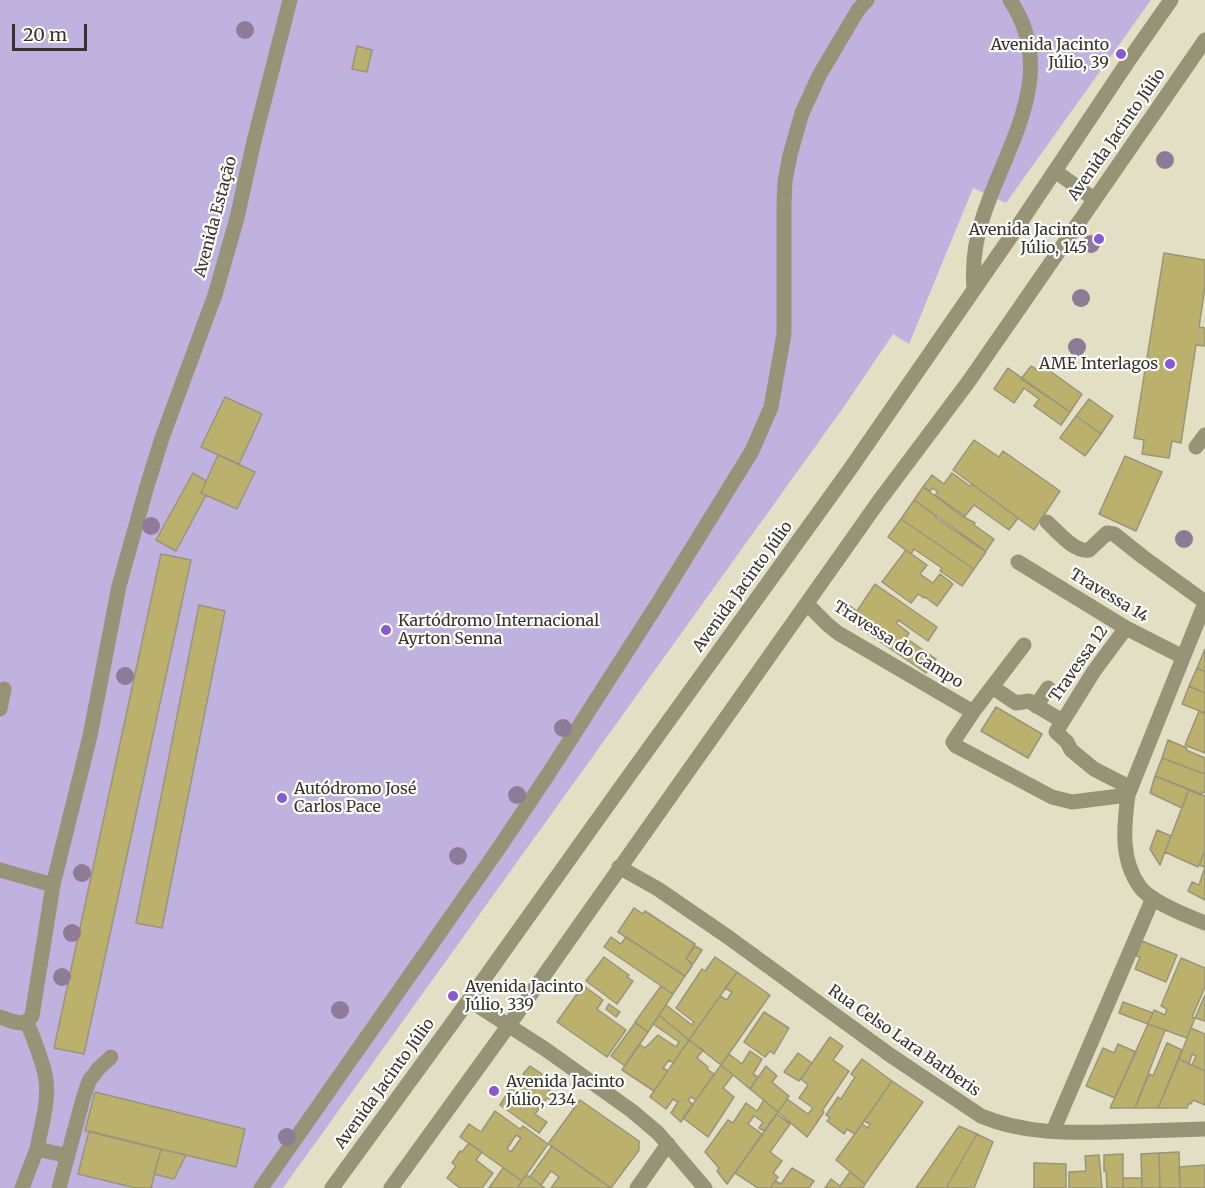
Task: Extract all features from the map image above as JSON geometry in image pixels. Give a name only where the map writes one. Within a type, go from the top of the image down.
[{"type":"street","name":"Avenida Estação","points":[[27,1023],[32,1016],[53,885],[90,736],[119,586],[162,438],[214,295],[234,229],[290,0]]},
{"type":"street","points":[[261,1188],[543,782],[752,451],[771,407],[784,334],[784,203],[790,156],[802,113],[820,74],[858,10],[867,0]]},
{"type":"street","points":[[974,289],[972,270],[974,250],[982,218],[1013,142],[1030,81],[1031,56],[1028,38],[1020,15],[1010,0]]},
{"type":"street","name":"Avenida Jacinto Júlio","points":[[332,1188],[848,472],[1171,0]]},
{"type":"street","name":"Avenida Jacinto Júlio","points":[[391,1188],[509,1025],[879,501],[969,381],[1205,40]]},
{"type":"street","points":[[1055,171],[1094,199]]},
{"type":"street","points":[[1047,522],[1081,551],[1089,550],[1107,533],[1114,534],[1205,602],[1129,792],[1124,824],[1126,851],[1131,872],[1140,888],[1183,915],[1205,923]]},
{"type":"street","name":"Travessa 14","points":[[1018,562],[1126,628],[1183,657]]},
{"type":"street","name":"Travessa do Campo","points":[[807,604],[838,633],[973,712]]},
{"type":"street","name":"Travessa 12","points":[[1062,721],[1094,671],[1126,628]]},
{"type":"street","points":[[1024,645],[953,742],[956,746],[1052,797],[1072,802],[1129,792]]},
{"type":"street","points":[[992,687],[1016,703],[1029,701],[1062,721],[1056,732],[1071,750],[1094,769],[1129,792]]},
{"type":"street","points":[[1036,706],[1048,688]]},
{"type":"street","points":[[0,709],[4,689]]},
{"type":"street","name":"Rua Celso Lara Barberis","points":[[619,867],[658,889],[728,937],[890,1055],[981,1116],[997,1123],[1019,1128],[1068,1133],[1205,1129]]},
{"type":"street","points":[[0,870],[53,885]]},
{"type":"street","points":[[1053,1131],[1153,898]]},
{"type":"street","points":[[469,1000],[632,1110],[658,1133],[705,1188]]},
{"type":"street","points":[[0,1017],[18,1023],[27,1023],[46,1082],[37,1149],[22,1188]]},
{"type":"street","points":[[59,1188],[82,1099],[90,1081],[111,1057]]},
{"type":"street","points":[[637,1188],[668,1144]]},
{"type":"street","points":[[37,1149],[68,1156]]},
{"type":"shaded area","name":"Autódromo José Carlos Pace","points":[[0,0],[1151,0],[1006,203],[973,188],[909,344],[893,334],[843,408],[283,1188],[0,1188]]},
{"type":"building","points":[[357,46],[372,50],[367,72],[352,69]]},
{"type":"building","name":"AME Interlagos","points":[[1164,253],[1205,260],[1205,287],[1199,327],[1205,328],[1205,346],[1196,345],[1181,443],[1172,441],[1169,458],[1142,454],[1144,440],[1134,438]]},
{"type":"building","points":[[1031,366],[1039,371],[1043,366],[1082,394],[1070,412],[1021,379]]},
{"type":"building","points":[[1008,368],[1070,412],[1061,425],[1034,406],[1039,399],[1024,388],[1014,403],[994,389]]},
{"type":"building","points":[[225,397],[262,414],[239,464],[201,447]]},
{"type":"building","points":[[1089,399],[1113,416],[1101,434],[1076,416]]},
{"type":"building","points":[[1076,416],[1101,434],[1085,456],[1060,438]]},
{"type":"building","points":[[974,440],[999,457],[1003,451],[1060,491],[1034,530],[953,470]]},
{"type":"building","points":[[218,455],[255,472],[237,509],[201,493]]},
{"type":"building","points":[[1125,456],[1162,472],[1136,531],[1099,514]]},
{"type":"building","points":[[193,473],[206,481],[201,493],[206,495],[176,551],[156,540]]},
{"type":"building","points":[[952,473],[970,486],[972,484],[1018,518],[1009,530],[974,505],[965,516],[935,495],[938,492],[933,488],[930,491],[923,487],[932,475],[944,484]]},
{"type":"building","points":[[923,487],[994,539],[986,551],[914,500]]},
{"type":"building","points":[[914,500],[986,552],[974,569],[901,519]]},
{"type":"building","points":[[901,519],[974,569],[962,586],[940,571],[942,568],[914,549],[911,554],[888,537]]},
{"type":"building","points":[[906,550],[927,565],[920,574],[933,583],[940,574],[953,584],[937,606],[918,594],[911,603],[882,582]]},
{"type":"building","points":[[161,554],[191,560],[84,1054],[54,1048]]},
{"type":"building","points":[[875,584],[937,627],[928,641],[898,620],[896,623],[909,633],[906,638],[936,659],[926,673],[835,611],[843,601],[857,611]]},
{"type":"building","points":[[199,605],[225,611],[162,928],[136,923]]},
{"type":"building","points":[[1205,649],[1205,672],[1197,668]]},
{"type":"building","points":[[1197,668],[1205,672],[1205,693],[1189,686]]},
{"type":"building","points":[[1189,686],[1205,693],[1205,713],[1182,704]]},
{"type":"building","points":[[996,707],[1042,734],[1028,758],[981,731]]},
{"type":"building","points":[[1199,711],[1205,714],[1205,753],[1185,745]]},
{"type":"building","points":[[1168,740],[1205,758],[1205,774],[1162,758]]},
{"type":"building","points":[[1162,758],[1205,774],[1205,793],[1202,792],[1201,795],[1155,776]]},
{"type":"building","points":[[1155,776],[1189,789],[1182,808],[1150,793]]},
{"type":"building","points":[[1189,789],[1205,796],[1205,850],[1198,867],[1165,852]]},
{"type":"building","points":[[1157,830],[1171,836],[1160,865],[1150,849]]},
{"type":"building","points":[[1205,850],[1205,867],[1199,865]]},
{"type":"building","points":[[1205,867],[1205,900],[1188,891],[1192,882],[1199,885]]},
{"type":"building","points":[[634,908],[643,914],[645,911],[695,944],[686,959],[692,966],[685,976],[618,932]]},
{"type":"building","points":[[611,937],[621,944],[626,937],[685,976],[673,994],[604,947]]},
{"type":"building","points":[[1142,941],[1177,955],[1166,982],[1135,969],[1140,957],[1136,956]]},
{"type":"building","points":[[695,946],[702,950],[693,964],[686,959]]},
{"type":"building","points":[[604,957],[629,975],[627,977],[633,981],[617,1004],[586,981]]},
{"type":"building","points":[[715,957],[737,972],[689,1040],[659,1015],[666,1005],[692,1025],[694,1022],[676,1008],[702,969],[705,971]]},
{"type":"building","points":[[1181,958],[1205,968],[1205,987],[1192,1017],[1195,1018],[1187,1038],[1148,1024],[1154,1010],[1165,1015],[1167,1009],[1161,1006]]},
{"type":"building","points":[[737,972],[770,995],[721,1065],[689,1040],[720,996],[727,1000],[732,992],[725,988]]},
{"type":"building","points":[[584,986],[603,1000],[597,1009],[626,1030],[607,1057],[557,1022]]},
{"type":"building","points":[[661,986],[673,994],[648,1032],[635,1022]]},
{"type":"building","points":[[1205,995],[1205,1021],[1195,1018]]},
{"type":"building","points":[[1123,1002],[1153,1013],[1148,1024],[1119,1013]]},
{"type":"building","points":[[609,1004],[620,1012],[616,1017],[606,1009]]},
{"type":"building","points":[[764,1012],[789,1028],[774,1054],[770,1051],[765,1057],[744,1042]]},
{"type":"building","points":[[659,1015],[689,1040],[673,1063],[669,1060],[663,1068],[668,1071],[654,1091],[622,1070],[639,1044],[645,1048],[658,1035],[676,1047],[679,1042],[653,1024]]},
{"type":"building","points":[[635,1023],[648,1032],[625,1066],[611,1056]]},
{"type":"building","points":[[1148,1024],[1165,1030],[1135,1108],[1110,1108]]},
{"type":"building","points":[[1191,1028],[1205,1034],[1205,1071],[1192,1065],[1196,1056],[1192,1054],[1189,1064],[1179,1059]]},
{"type":"building","points":[[830,1037],[843,1046],[833,1060],[849,1071],[807,1137],[778,1112],[787,1099],[808,1114],[813,1108],[799,1098],[808,1085],[801,1079]]},
{"type":"building","points":[[689,1040],[703,1050],[697,1058],[714,1074],[696,1100],[691,1097],[688,1100],[693,1105],[681,1122],[671,1113],[678,1102],[673,1099],[666,1109],[650,1097]]},
{"type":"building","points":[[1167,1043],[1182,1050],[1158,1108],[1135,1108],[1149,1074],[1153,1076]]},
{"type":"building","points":[[1118,1044],[1136,1052],[1115,1098],[1086,1086],[1103,1048],[1114,1053]]},
{"type":"building","points":[[750,1051],[762,1059],[753,1074],[758,1077],[750,1089],[721,1065],[729,1054],[742,1064]]},
{"type":"building","points":[[798,1053],[812,1063],[799,1081],[784,1072]]},
{"type":"building","points":[[862,1059],[892,1081],[855,1134],[847,1129],[844,1134],[827,1121],[830,1118],[826,1115],[838,1097],[841,1099],[855,1077],[851,1074]]},
{"type":"building","points":[[1179,1059],[1205,1071],[1205,1105],[1193,1100],[1187,1108],[1158,1108]]},
{"type":"building","points":[[721,1065],[733,1075],[723,1088],[734,1097],[708,1137],[683,1118]]},
{"type":"building","points":[[530,1066],[542,1074],[535,1083],[523,1074]]},
{"type":"building","points":[[766,1066],[777,1076],[772,1082],[789,1096],[778,1112],[750,1089]]},
{"type":"building","points":[[517,1077],[535,1090],[540,1083],[553,1093],[535,1114],[547,1122],[539,1133],[500,1105]]},
{"type":"building","points":[[892,1081],[923,1102],[865,1184],[836,1160],[862,1124],[868,1128],[870,1124],[864,1121]]},
{"type":"building","points":[[95,1092],[245,1129],[236,1167],[85,1131]]},
{"type":"building","points":[[580,1100],[639,1141],[639,1150],[611,1188],[548,1144]]},
{"type":"building","points":[[764,1100],[778,1112],[764,1131],[759,1128],[763,1122],[754,1116],[748,1124],[762,1134],[727,1184],[717,1171],[719,1168],[705,1152],[728,1120],[733,1123],[746,1103],[757,1111]]},
{"type":"building","points":[[495,1111],[520,1129],[523,1126],[548,1144],[522,1181],[460,1137],[469,1124],[481,1132]],"holes":[[[516,1135],[521,1138],[511,1152],[507,1149]]]},
{"type":"building","points":[[777,1114],[790,1124],[770,1152],[782,1161],[773,1173],[778,1177],[770,1188],[758,1188],[735,1173]]},
{"type":"building","points":[[959,1126],[977,1134],[946,1188],[916,1188]]},
{"type":"building","points":[[89,1131],[161,1149],[151,1188],[136,1188],[78,1174]]},
{"type":"building","points":[[977,1134],[993,1142],[974,1188],[946,1188]]},
{"type":"building","points":[[469,1143],[482,1152],[476,1160],[493,1173],[482,1188],[460,1188],[447,1178],[456,1166],[452,1163]]},
{"type":"building","points":[[552,1146],[611,1188],[551,1188],[559,1177],[551,1171],[541,1185],[530,1177]]},
{"type":"building","points":[[161,1149],[186,1155],[174,1179],[154,1174]]},
{"type":"building","points":[[1179,1152],[1180,1188],[1160,1188],[1159,1153]]},
{"type":"building","points":[[1159,1153],[1160,1188],[1142,1188],[1141,1154]]},
{"type":"building","points":[[1123,1154],[1123,1188],[1107,1188],[1104,1155]]},
{"type":"building","points":[[1099,1155],[1102,1188],[1069,1188],[1069,1172],[1086,1171],[1085,1156]]},
{"type":"building","points":[[1034,1163],[1066,1164],[1066,1188],[1034,1188]]},
{"type":"building","points":[[1205,1165],[1205,1188],[1180,1188],[1179,1167]]},
{"type":"building","points":[[503,1168],[522,1181],[517,1188],[489,1188]]},
{"type":"building","points":[[792,1168],[814,1181],[809,1188],[770,1188],[775,1181],[781,1184]]},
{"type":"building","points":[[850,1172],[865,1184],[863,1188],[825,1188],[831,1179],[840,1186]]},
{"type":"building","points":[[526,1175],[530,1177],[545,1188],[517,1188]]},
{"type":"building","points":[[1123,1178],[1142,1178],[1142,1188],[1123,1188]]},
{"type":"place","name":"Avenida Jacinto Júlio, 39","points":[[1121,54]]},
{"type":"place","name":"Avenida Jacinto Júlio, 145","points":[[1099,239]]},
{"type":"place","name":"AME Interlagos","points":[[1170,364]]},
{"type":"place","name":"Kartódromo Internacional Ayrton Senna","points":[[386,630]]},
{"type":"place","name":"Autódromo José Carlos Pace","points":[[282,798]]},
{"type":"place","name":"Avenida Jacinto Júlio, 339","points":[[453,996]]},
{"type":"place","name":"Avenida Jacinto Júlio, 234","points":[[494,1091]]}]
